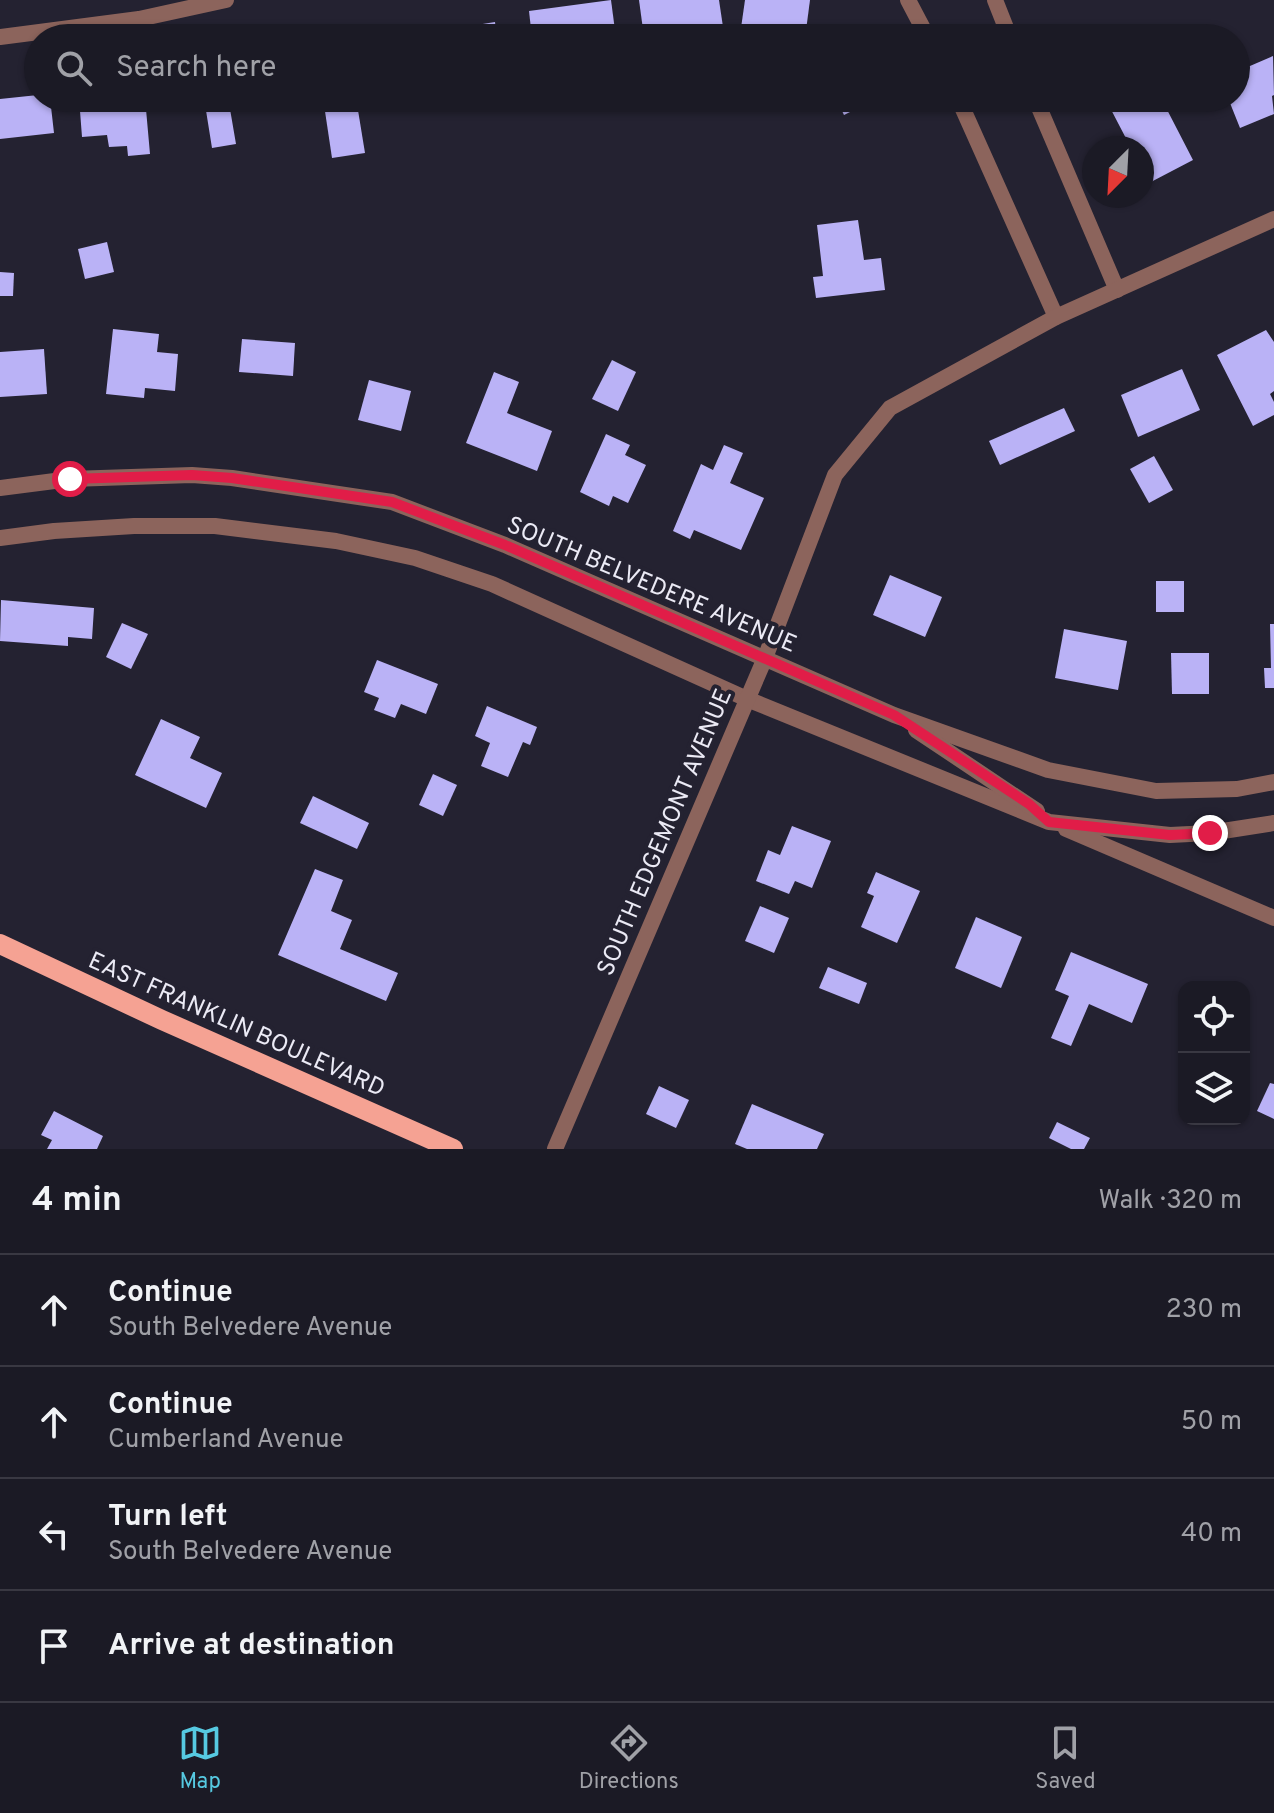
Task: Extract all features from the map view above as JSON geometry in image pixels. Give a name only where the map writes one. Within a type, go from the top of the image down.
[{"type":"main road","name":"EAST FRANKLIN BOULEVARD","points":[[0,944],[162,1020],[453,1149]]},
{"type":"street","points":[[100,24],[226,0]]},
{"type":"street","points":[[908,0],[921,24]]},
{"type":"street","points":[[995,0],[1004,24]]},
{"type":"street","points":[[0,37],[24,34]]},
{"type":"street","points":[[964,112],[1056,317]]},
{"type":"street","points":[[1041,112],[1117,290]]},
{"type":"street","name":"SOUTH EDGEMONT AVENUE","points":[[555,1149],[765,658],[835,475],[890,408],[1056,317],[1274,219]]},
{"type":"street","name":"SOUTH BELVEDERE AVENUE","points":[[0,488],[70,479],[192,475],[292,486],[392,502],[505,545],[894,715],[1048,770],[1156,791],[1237,789],[1274,782]]},
{"type":"street","points":[[0,538],[134,526],[215,526],[336,541],[415,558],[492,584],[747,699],[1274,918]]},
{"type":"street","points":[[894,715],[1029,804],[1049,822],[1170,835],[1210,833],[1274,823]]},
{"type":"building","points":[[611,0],[614,24],[530,24],[529,11]]},
{"type":"building","points":[[639,0],[719,0],[723,24],[642,24]]},
{"type":"building","points":[[745,0],[810,0],[807,24],[742,24]]},
{"type":"building","points":[[1273,56],[1274,114],[1240,128],[1234,112],[1250,112],[1250,66]]},
{"type":"building","points":[[24,96],[24,112],[52,112],[54,133],[0,139],[0,99]]},
{"type":"building","points":[[80,112],[146,112],[150,154],[128,156],[127,146],[109,147],[107,135],[82,137]]},
{"type":"building","points":[[206,112],[231,112],[236,144],[212,148]]},
{"type":"building","points":[[325,112],[358,112],[365,153],[332,158]]},
{"type":"building","points":[[1112,112],[1168,112],[1193,160],[1154,180],[1154,136],[1125,136]]},
{"type":"building","points":[[858,220],[864,260],[881,258],[885,290],[816,298],[813,277],[823,276],[817,225]]},
{"type":"building","points":[[107,242],[114,272],[85,279],[78,249]]},
{"type":"building","points":[[0,272],[14,273],[13,296],[0,296]]},
{"type":"building","points":[[113,329],[159,334],[157,352],[178,354],[175,391],[145,388],[144,398],[106,394]]},
{"type":"building","points":[[1266,330],[1274,342],[1274,391],[1270,394],[1274,402],[1274,415],[1253,426],[1217,355]]},
{"type":"building","points":[[242,339],[295,343],[293,376],[239,372]]},
{"type":"building","points":[[44,349],[47,394],[0,397],[0,352]]},
{"type":"building","points":[[612,360],[636,372],[618,411],[592,399]]},
{"type":"building","points":[[1182,369],[1200,410],[1138,437],[1121,395]]},
{"type":"building","points":[[494,372],[519,382],[507,413],[552,431],[537,471],[466,443]]},
{"type":"building","points":[[369,380],[411,391],[401,431],[358,420]]},
{"type":"building","points":[[1064,408],[1075,431],[1000,465],[989,441]]},
{"type":"building","points":[[606,434],[630,445],[625,455],[646,465],[628,503],[613,496],[609,506],[580,492]]},
{"type":"building","points":[[724,445],[743,453],[730,483],[764,498],[741,550],[694,530],[690,539],[673,531],[701,464],[713,470]]},
{"type":"building","points":[[1154,456],[1173,490],[1149,503],[1130,469]]},
{"type":"building","points":[[890,575],[942,597],[925,637],[873,615]]},
{"type":"building","points":[[1156,581],[1184,581],[1184,612],[1156,612]]},
{"type":"building","points":[[1,600],[94,608],[92,639],[68,637],[68,646],[0,641]]},
{"type":"building","points":[[122,623],[148,634],[131,669],[106,657]]},
{"type":"building","points":[[1270,624],[1274,624],[1274,688],[1265,688],[1264,668],[1271,668]]},
{"type":"building","points":[[1064,629],[1127,641],[1118,690],[1055,678]]},
{"type":"building","points":[[1171,653],[1209,653],[1209,694],[1172,694]]},
{"type":"building","points":[[377,660],[438,684],[426,714],[401,704],[395,718],[374,710],[379,698],[364,692]]},
{"type":"building","points":[[487,706],[537,727],[530,745],[523,742],[508,777],[481,766],[490,743],[475,736]]},
{"type":"building","points":[[161,719],[200,737],[190,758],[222,773],[206,808],[135,775]]},
{"type":"building","points":[[433,774],[457,785],[443,816],[419,805]]},
{"type":"building","points":[[313,796],[369,823],[357,849],[300,823]]},
{"type":"building","points":[[792,826],[831,841],[812,888],[795,881],[789,894],[756,881],[768,850],[780,855]]},
{"type":"building","points":[[315,869],[343,880],[331,911],[352,920],[340,949],[398,973],[386,1001],[278,955]]},
{"type":"building","points":[[876,872],[920,891],[897,943],[861,927],[874,896],[867,893]]},
{"type":"building","points":[[760,906],[789,918],[774,953],[745,941]]},
{"type":"building","points":[[976,917],[1022,937],[1001,988],[955,968]]},
{"type":"building","points":[[1071,952],[1148,984],[1132,1023],[1089,1004],[1071,1046],[1051,1038],[1069,996],[1055,990]]},
{"type":"building","points":[[828,967],[867,983],[859,1004],[819,988]]},
{"type":"building","points":[[1270,1083],[1274,1084],[1274,1119],[1257,1111]]},
{"type":"building","points":[[659,1086],[689,1100],[676,1128],[646,1114]]},
{"type":"building","points":[[752,1104],[824,1134],[817,1149],[747,1149],[735,1144]]},
{"type":"building","points":[[54,1111],[103,1136],[97,1149],[47,1149],[52,1140],[41,1135]]},
{"type":"building","points":[[1057,1122],[1090,1138],[1084,1149],[1071,1149],[1049,1138]]},
{"type":"route","points":[[70,479],[192,475],[352,494],[392,502],[505,545],[894,715],[1029,804],[1049,822],[1170,835],[1210,833]]}]
